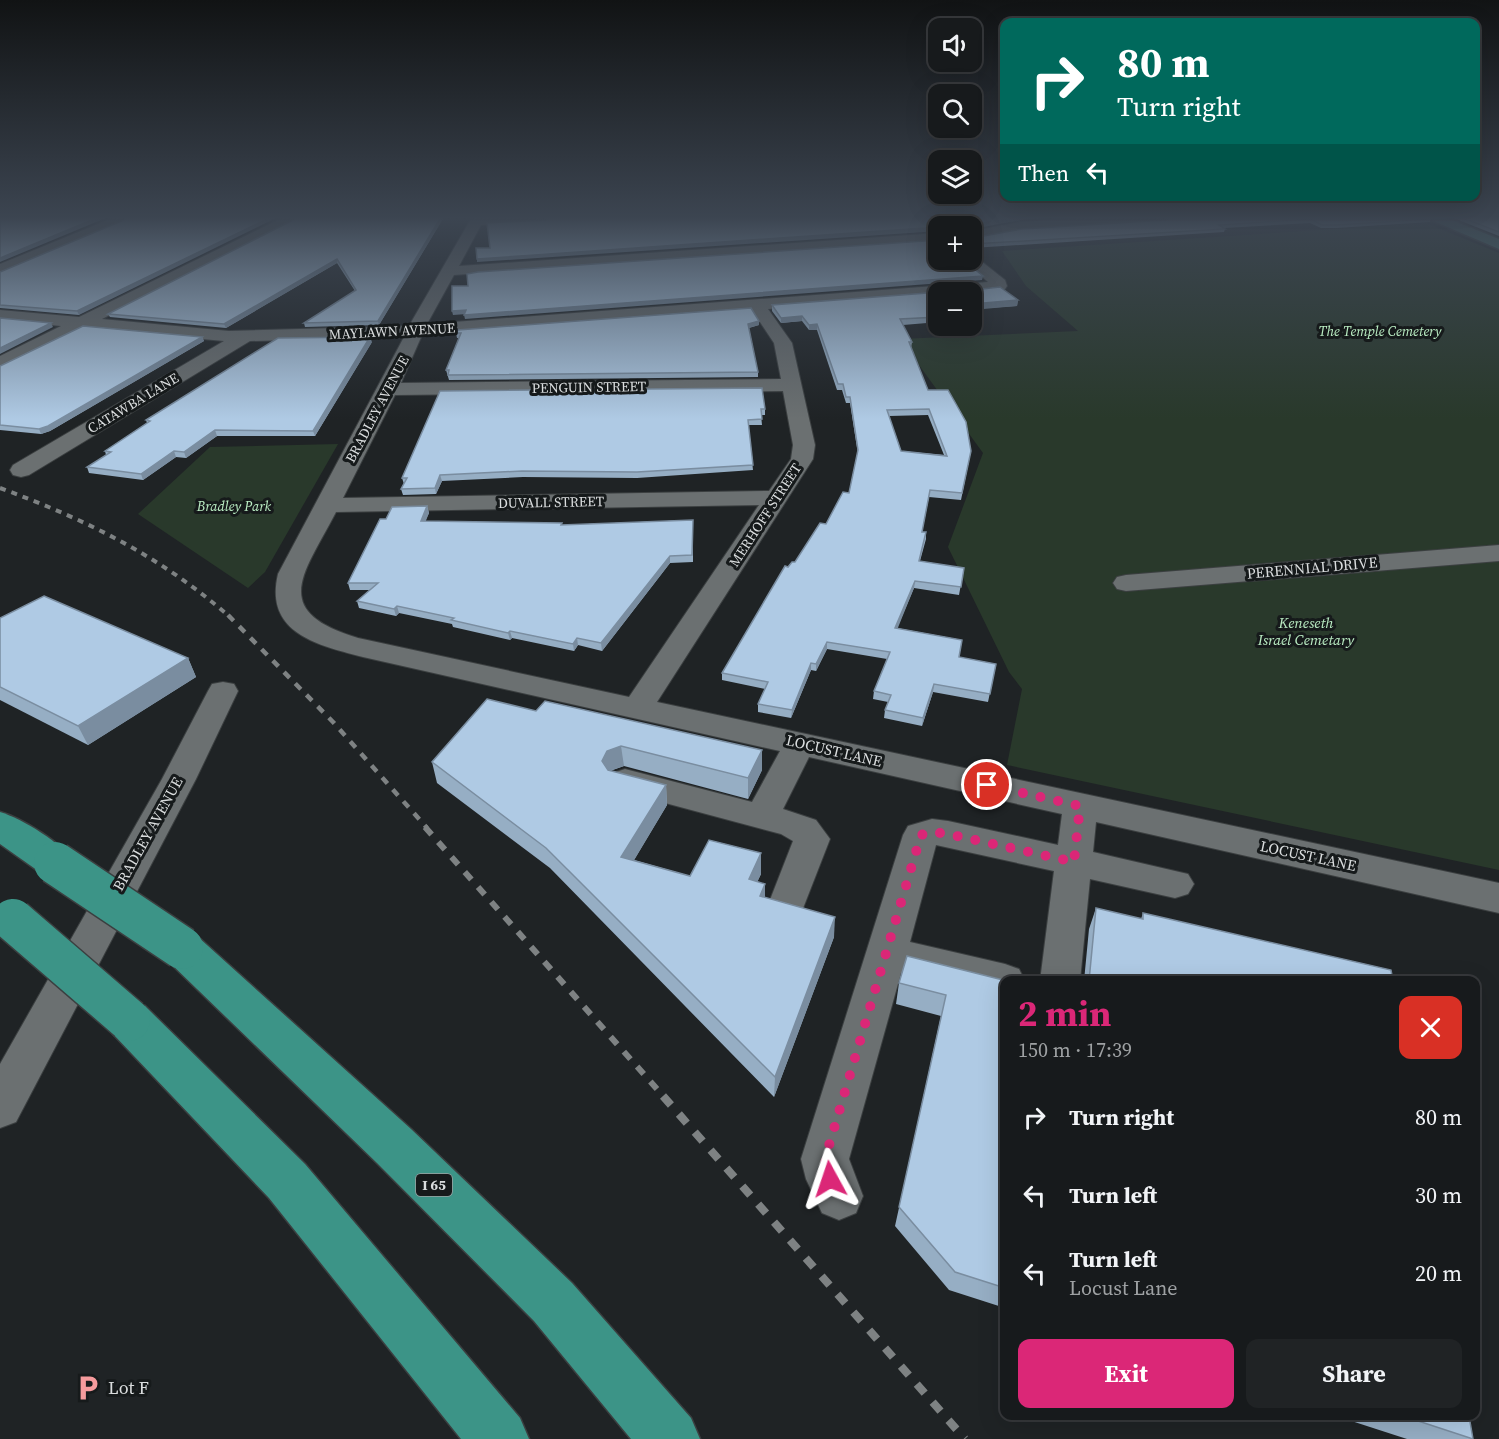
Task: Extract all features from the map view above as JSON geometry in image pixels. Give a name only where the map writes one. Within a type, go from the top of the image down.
[{"type":"highway","name":"I 65","points":[[0,825],[182,948],[393,1146],[553,1302],[669,1439]]},
{"type":"highway","points":[[6,914],[129,1020],[287,1181],[499,1439]]},
{"type":"street","points":[[0,363],[159,284]]},
{"type":"street","name":"BRADLEY AVENUE","points":[[326,505],[416,331],[443,284]]},
{"type":"street","name":"MAYLAWN AVENUE","points":[[0,315],[245,336],[416,331],[758,306],[999,286],[999,284]]},
{"type":"street","name":"MERHOFF STREET","points":[[638,708],[802,459],[804,446],[783,343],[758,306]]},
{"type":"street","name":"CATAWBA LANE","points":[[21,470],[245,336]]},
{"type":"street","name":"PENGUIN STREET","points":[[388,389],[791,385]]},
{"type":"street","name":"DUVALL STREET","points":[[326,505],[776,498]]},
{"type":"street","name":"LOCUST LANE","points":[[326,505],[286,589],[287,604],[294,617],[307,627],[338,641],[1499,898]]},
{"type":"street","name":"PERENNIAL DRIVE","points":[[1126,584],[1499,553]]},
{"type":"street","name":"BRADLEY AVENUE","points":[[0,1107],[224,691]]},
{"type":"street","points":[[761,817],[800,744]]},
{"type":"street","points":[[623,780],[799,827],[809,833],[812,839],[787,905]]},
{"type":"street","points":[[1061,976],[1080,806]]},
{"type":"street","points":[[839,1196],[830,1179],[825,1159],[921,835],[932,832],[948,834],[1175,884]]},
{"type":"street","points":[[887,953],[1000,980]]},
{"type":"green space","name":"Keneseth Israel Cemetary","points":[[1025,284],[1499,284],[1499,870],[1007,765],[1022,689],[1009,672],[948,547],[983,453],[900,339],[1078,331]]},
{"type":"green space","name":"Bradley Park","points":[[338,444],[265,572],[248,588],[138,514],[210,447]]},
{"type":"building","points":[[0,284],[132,284],[77,311],[0,305]]},
{"type":"building","points":[[167,284],[293,284],[224,324],[108,314]]},
{"type":"building","points":[[352,284],[400,284],[378,321],[304,323],[356,290]]},
{"type":"building","points":[[874,284],[464,315],[466,310],[452,311],[452,286]]},
{"type":"building","points":[[1000,287],[1018,300],[982,303],[982,289]]},
{"type":"building","points":[[928,293],[928,318],[900,319],[912,342],[909,342],[928,390],[948,390],[966,422],[971,451],[962,493],[930,490],[922,532],[926,532],[919,561],[964,568],[961,587],[915,581],[895,628],[962,640],[959,657],[996,664],[990,694],[934,684],[923,718],[885,710],[891,695],[874,691],[890,652],[827,642],[816,664],[811,663],[792,710],[758,704],[768,682],[722,673],[785,566],[788,567],[795,562],[820,523],[826,524],[843,492],[849,493],[858,450],[850,397],[846,397],[843,384],[838,384],[817,324],[809,325],[802,316],[781,318],[772,305]],"holes":[[[929,409],[947,456],[901,451],[887,410]]]},
{"type":"building","points":[[751,308],[759,321],[748,324],[758,372],[448,375],[449,370],[446,370],[461,333],[456,333],[458,330]]},
{"type":"building","points":[[0,318],[51,323],[0,348]]},
{"type":"building","points":[[83,326],[202,337],[48,426],[39,429],[0,425],[0,366]]},
{"type":"building","points":[[370,337],[313,431],[215,430],[184,452],[174,451],[141,474],[87,467],[111,452],[105,451],[150,421],[146,420],[278,338]]},
{"type":"building","points":[[762,388],[765,409],[761,409],[762,419],[748,420],[753,465],[637,472],[522,471],[440,475],[435,488],[401,489],[407,478],[402,478],[440,391]]},
{"type":"building","points":[[427,506],[421,521],[562,523],[561,525],[693,520],[692,555],[670,556],[601,643],[577,638],[573,644],[510,631],[508,633],[451,620],[454,618],[397,606],[394,609],[357,601],[378,583],[348,583],[380,519],[386,519],[392,507]]},
{"type":"building","points":[[44,596],[188,658],[78,726],[0,687],[0,618]]},
{"type":"building","points":[[487,699],[536,711],[545,701],[762,750],[748,778],[621,746],[607,751],[602,761],[608,770],[666,785],[621,857],[690,876],[709,840],[761,853],[749,879],[765,884],[760,896],[835,917],[775,1077],[546,848],[432,762]]},
{"type":"building","points":[[1096,908],[1143,919],[1143,913],[1391,970],[1392,976],[1089,976]]},
{"type":"building","points":[[907,956],[1000,979],[1000,1286],[955,1272],[899,1207],[946,995],[899,983]]},
{"type":"building","points":[[1415,1420],[1470,1420],[1473,1439]]},
{"type":"railway","points":[[0,488],[63,513],[121,542],[177,576],[230,617]]},
{"type":"railway","points":[[230,617],[333,722],[427,828]]},
{"type":"railway","points":[[425,827],[664,1097]]},
{"type":"railway","points":[[663,1096],[965,1439]]},
{"type":"place","name":"Lot F","points":[[88,1388]]},
{"type":"route","points":[[830,1179],[825,1159],[921,835],[932,832],[948,834],[1074,862],[1080,806],[987,785]]},
{"type":"park label","name":"The Temple Cemetery","points":[[1380,331]]}]
